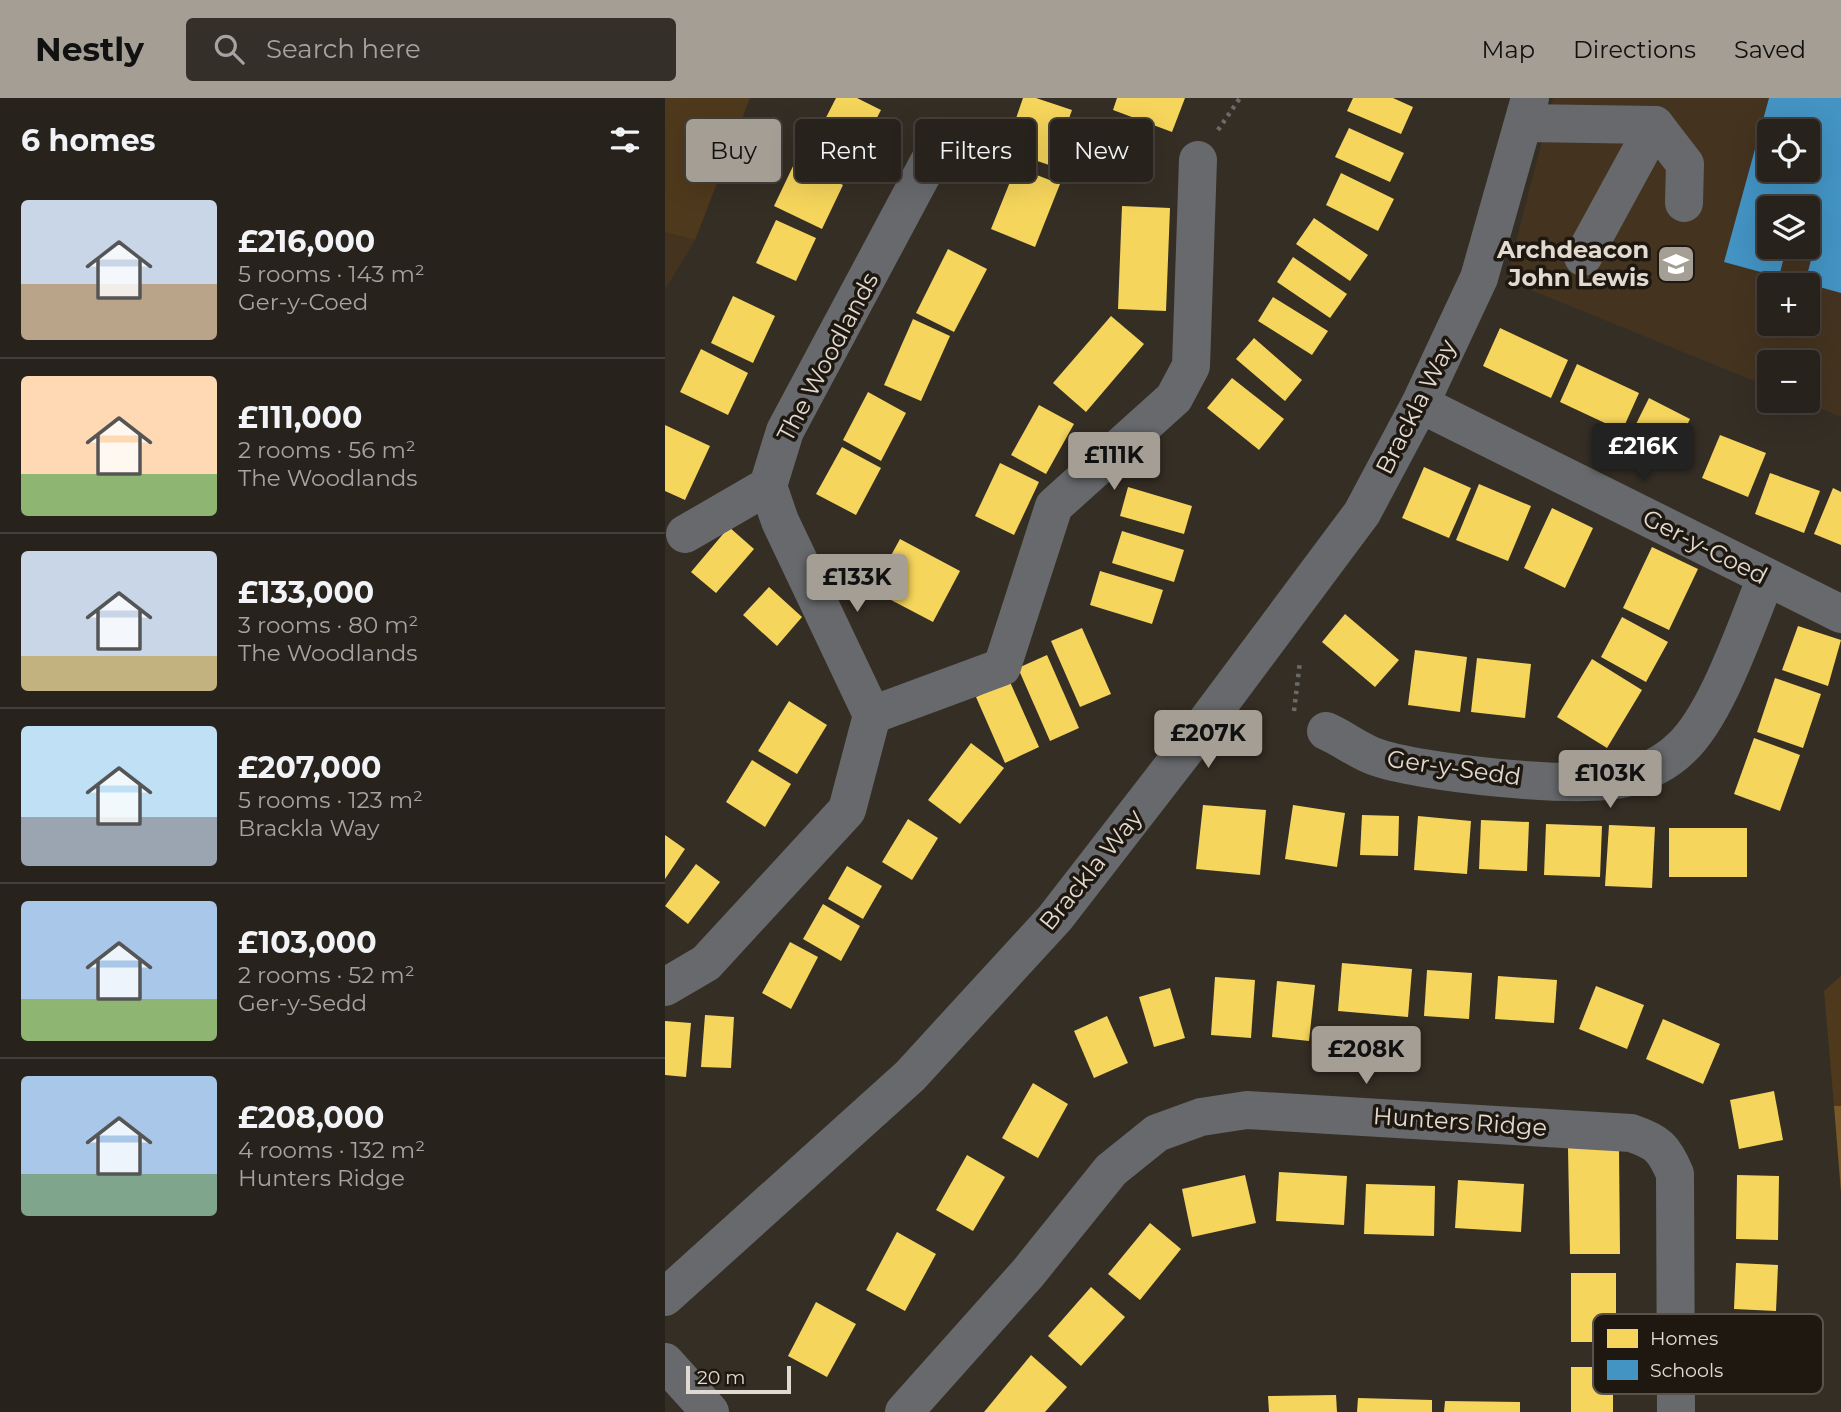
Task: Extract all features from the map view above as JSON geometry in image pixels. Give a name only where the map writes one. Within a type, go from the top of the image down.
[{"type":"street","points":[[1527,111],[1655,125],[1685,164],[1684,203]]},
{"type":"street","name":"Brackla Way","points":[[665,1297],[910,1076],[1055,918],[1189,745],[1362,513],[1420,404],[1479,278],[1527,111]]},
{"type":"street","points":[[1583,257],[1655,125]]},
{"type":"street","points":[[871,715],[1002,667],[1055,506],[1174,398],[1191,366],[1198,160]]},
{"type":"street","name":"The Woodlands","points":[[768,486],[785,431],[918,182]]},
{"type":"street","name":"Ger-y-Coed","points":[[1420,404],[1841,614]]},
{"type":"street","points":[[665,987],[706,962],[847,810],[871,715],[781,521],[768,486],[685,534]]},
{"type":"street","name":"Ger-y-Sedd","points":[[1328,732],[1372,755],[1413,767],[1512,778],[1600,781],[1623,779],[1658,767],[1682,748],[1704,723],[1766,578]]},
{"type":"street","name":"Hunters Ridge","points":[[904,1412],[1028,1273],[1111,1170],[1157,1133],[1201,1117],[1247,1110],[1631,1133],[1650,1139],[1666,1152],[1675,1174],[1676,1314]]},
{"type":"street","points":[[665,1362],[710,1412]]},
{"type":"street","name":"Hunters Ridge","points":[[1676,1394],[1676,1412]]},
{"type":"path","points":[[1302,648],[1293,713],[1328,732]]},
{"type":"shaded area","points":[[665,98],[750,98],[742,119],[686,119],[686,182],[717,182],[695,240],[665,232]]},
{"type":"shaded area","name":"Archdeacon John Lewis","points":[[1553,98],[1841,98],[1841,417],[1820,408],[1820,350],[1757,350],[1757,382],[1506,280]]},
{"type":"shaded area","points":[[665,232],[695,240],[665,290]]},
{"type":"shaded area","points":[[1841,976],[1841,1106],[1834,1106],[1824,991]]},
{"type":"shaded area","points":[[1834,1106],[1841,1106],[1841,1192]]},
{"type":"building: Homes","points":[[836,98],[857,98],[881,110],[876,119],[825,119]]},
{"type":"building: Homes","points":[[1023,98],[1036,98],[1072,110],[1069,119],[1050,119],[1050,165],[1036,161],[1036,119],[1016,119]]},
{"type":"building: Homes","points":[[1117,98],[1185,98],[1172,132],[1153,125],[1153,119],[1137,119],[1113,110]]},
{"type":"building: Homes","points":[[1353,98],[1393,98],[1413,107],[1401,134],[1347,111]]},
{"type":"building: Homes","points":[[1349,128],[1404,153],[1390,182],[1335,157]]},
{"type":"building: Homes","points":[[795,162],[795,182],[837,182],[843,185],[822,229],[774,206]]},
{"type":"building: Homes","points":[[1341,173],[1394,199],[1378,231],[1326,205]]},
{"type":"building: Homes","points":[[1036,175],[1060,184],[1035,247],[991,229],[1010,182],[1036,182]]},
{"type":"building: Homes","points":[[1122,206],[1170,208],[1166,311],[1118,309]]},
{"type":"building: Homes","points":[[1314,218],[1368,255],[1350,281],[1296,244]]},
{"type":"building: Homes","points":[[776,220],[816,238],[796,281],[756,263]]},
{"type":"building: Homes","points":[[948,249],[987,269],[954,332],[916,313]]},
{"type":"building: Homes","points":[[1293,257],[1347,294],[1330,318],[1277,282]]},
{"type":"building: Homes","points":[[733,296],[775,316],[753,363],[711,343]]},
{"type":"building: Homes","points":[[1273,297],[1328,331],[1312,355],[1258,321]]},
{"type":"building: Homes","points":[[1111,316],[1144,344],[1086,412],[1053,383]]},
{"type":"building: Homes","points":[[913,319],[950,336],[921,401],[884,385]]},
{"type":"building: Homes","points":[[1500,328],[1568,360],[1551,398],[1483,366]]},
{"type":"building: Homes","points":[[1254,338],[1302,380],[1285,401],[1236,359]]},
{"type":"building: Homes","points":[[701,349],[748,373],[728,415],[680,392]]},
{"type":"building: Homes","points":[[1577,364],[1639,393],[1622,431],[1560,402]]},
{"type":"building: Homes","points":[[1232,378],[1284,419],[1259,450],[1207,408]]},
{"type":"building: Homes","points":[[868,392],[906,413],[881,461],[843,440]]},
{"type":"building: Homes","points":[[1649,398],[1690,419],[1670,459],[1629,438]]},
{"type":"building: Homes","points":[[1039,405],[1074,424],[1046,474],[1011,455]]},
{"type":"building: Homes","points":[[665,425],[710,446],[685,500],[665,491]]},
{"type":"building: Homes","points":[[1720,435],[1766,453],[1748,497],[1702,478]]},
{"type":"building: Homes","points":[[842,447],[881,468],[856,515],[816,494]]},
{"type":"building: Homes","points":[[1000,463],[1039,482],[1014,535],[975,516]]},
{"type":"building: Homes","points":[[1424,467],[1471,488],[1449,538],[1402,518]]},
{"type":"building: Homes","points":[[1770,473],[1820,491],[1804,533],[1755,514]]},
{"type":"building: Homes","points":[[1479,484],[1531,506],[1508,561],[1456,540]]},
{"type":"building: Homes","points":[[1128,487],[1192,506],[1184,534],[1120,516]]},
{"type":"building: Homes","points":[[1833,488],[1841,492],[1841,545],[1814,534]]},
{"type":"building: Homes","points":[[1552,508],[1593,528],[1565,588],[1524,568]]},
{"type":"building: Homes","points":[[729,527],[754,549],[716,593],[691,572]]},
{"type":"building: Homes","points":[[1122,531],[1184,550],[1174,582],[1112,563]]},
{"type":"building: Homes","points":[[900,539],[960,571],[933,622],[872,590]]},
{"type":"building: Homes","points":[[1652,547],[1698,569],[1669,630],[1623,608]]},
{"type":"building: Homes","points":[[1100,571],[1163,590],[1152,624],[1090,605]]},
{"type":"building: Homes","points":[[769,587],[802,617],[777,646],[743,615]]},
{"type":"building: Homes","points":[[1345,614],[1399,660],[1375,687],[1322,642]]},
{"type":"building: Homes","points":[[1622,617],[1668,642],[1646,682],[1601,657]]},
{"type":"building: Homes","points":[[1798,626],[1841,640],[1828,686],[1782,670]]},
{"type":"building: Homes","points":[[1082,628],[1111,694],[1080,707],[1051,641]]},
{"type":"building: Homes","points":[[1415,650],[1467,657],[1460,712],[1408,705]]},
{"type":"building: Homes","points":[[1047,655],[1079,728],[1050,741],[1018,668]]},
{"type":"building: Homes","points":[[1477,658],[1531,664],[1525,718],[1471,712]]},
{"type":"building: Homes","points":[[1592,659],[1642,690],[1607,748],[1557,717]]},
{"type":"building: Homes","points":[[1775,678],[1821,694],[1803,748],[1757,732]]},
{"type":"building: Homes","points":[[1010,682],[1039,747],[1005,763],[976,697]]},
{"type":"building: Homes","points":[[789,701],[827,725],[797,774],[758,751]]},
{"type":"building: Homes","points":[[1754,738],[1800,755],[1780,811],[1734,794]]},
{"type":"building: Homes","points":[[971,743],[1004,768],[960,824],[928,800]]},
{"type":"building: Homes","points":[[752,760],[791,784],[765,827],[726,802]]},
{"type":"building: Homes","points":[[1203,805],[1266,810],[1260,875],[1196,869]]},
{"type":"building: Homes","points":[[1293,805],[1345,813],[1337,867],[1285,859]]},
{"type":"building: Homes","points":[[1362,815],[1399,816],[1398,856],[1360,855]]},
{"type":"building: Homes","points":[[1418,816],[1471,821],[1467,874],[1414,870]]},
{"type":"building: Homes","points":[[908,819],[938,838],[912,880],[882,862]]},
{"type":"building: Homes","points":[[1481,820],[1529,822],[1527,871],[1479,869]]},
{"type":"building: Homes","points":[[1546,824],[1602,826],[1600,877],[1544,875]]},
{"type":"building: Homes","points":[[1609,825],[1655,827],[1652,888],[1605,886]]},
{"type":"building: Homes","points":[[1669,828],[1747,828],[1747,877],[1669,877]]},
{"type":"building: Homes","points":[[665,835],[685,849],[665,879]]},
{"type":"building: Homes","points":[[696,864],[720,882],[688,924],[665,906]]},
{"type":"building: Homes","points":[[847,866],[882,886],[863,919],[828,899]]},
{"type":"building: Homes","points":[[823,904],[860,926],[841,961],[803,939]]},
{"type":"building: Homes","points":[[790,942],[818,957],[791,1009],[762,993]]},
{"type":"building: Homes","points":[[1342,963],[1412,969],[1408,1017],[1338,1011]]},
{"type":"building: Homes","points":[[1427,970],[1472,973],[1469,1019],[1424,1016]]},
{"type":"building: Homes","points":[[1498,976],[1557,980],[1554,1023],[1495,1019]]},
{"type":"building: Homes","points":[[1215,977],[1255,980],[1251,1038],[1211,1035]]},
{"type":"building: Homes","points":[[1277,981],[1315,985],[1309,1041],[1272,1037]]},
{"type":"building: Homes","points":[[1596,986],[1644,1005],[1627,1049],[1579,1029]]},
{"type":"building: Homes","points":[[1170,988],[1185,1038],[1154,1047],[1139,997]]},
{"type":"building: Homes","points":[[705,1015],[734,1017],[731,1068],[701,1067]]},
{"type":"building: Homes","points":[[1107,1016],[1128,1063],[1094,1078],[1074,1031]]},
{"type":"building: Homes","points":[[1663,1019],[1720,1044],[1703,1084],[1646,1059]]},
{"type":"building: Homes","points":[[665,1021],[691,1023],[686,1077],[665,1075]]},
{"type":"building: Homes","points":[[1033,1083],[1068,1104],[1038,1158],[1002,1138]]},
{"type":"building: Homes","points":[[1774,1091],[1783,1140],[1739,1149],[1730,1100]]},
{"type":"building: Homes","points":[[1568,1148],[1619,1148],[1620,1254],[1570,1254]]},
{"type":"building: Homes","points":[[967,1155],[1005,1177],[973,1231],[936,1210]]},
{"type":"building: Homes","points":[[1279,1172],[1347,1176],[1344,1225],[1276,1221]]},
{"type":"building: Homes","points":[[1245,1175],[1256,1223],[1192,1237],[1182,1189]]},
{"type":"building: Homes","points":[[1737,1175],[1779,1176],[1778,1240],[1736,1239]]},
{"type":"building: Homes","points":[[1458,1180],[1524,1184],[1521,1232],[1455,1228]]},
{"type":"building: Homes","points":[[1366,1184],[1435,1186],[1434,1236],[1364,1234]]},
{"type":"building: Homes","points":[[1150,1223],[1181,1249],[1140,1300],[1108,1274]]},
{"type":"building: Homes","points":[[897,1232],[936,1254],[905,1311],[866,1290]]},
{"type":"building: Homes","points":[[1736,1263],[1778,1265],[1776,1311],[1734,1309]]},
{"type":"building: Homes","points":[[1571,1273],[1616,1273],[1616,1314],[1593,1314],[1593,1342],[1571,1342]]},
{"type":"building: Homes","points":[[1091,1287],[1125,1317],[1081,1366],[1048,1336]]},
{"type":"building: Homes","points":[[816,1302],[856,1324],[827,1377],[788,1356]]},
{"type":"building: Homes","points":[[1031,1355],[1067,1387],[1045,1412],[984,1412]]},
{"type":"building: Homes","points":[[1571,1367],[1593,1367],[1593,1394],[1613,1394],[1613,1412],[1571,1412]]},
{"type":"building: Homes","points":[[1336,1395],[1337,1412],[1269,1412],[1268,1396]]},
{"type":"building: Homes","points":[[1358,1398],[1432,1400],[1432,1412],[1357,1412]]},
{"type":"building: Homes","points":[[1445,1401],[1520,1402],[1520,1412],[1444,1412]]},
{"type":"building: Schools","points":[[1769,98],[1841,98],[1841,293],[1820,287],[1820,273],[1808,273],[1811,260],[1807,259],[1820,259],[1820,196],[1757,196],[1757,259],[1784,259],[1780,273],[1764,273],[1724,262],[1757,142],[1757,182],[1820,182],[1820,119],[1763,119]]},
{"type":"place","name":"Archdeacon John Lewis","points":[[1676,264]]}]
